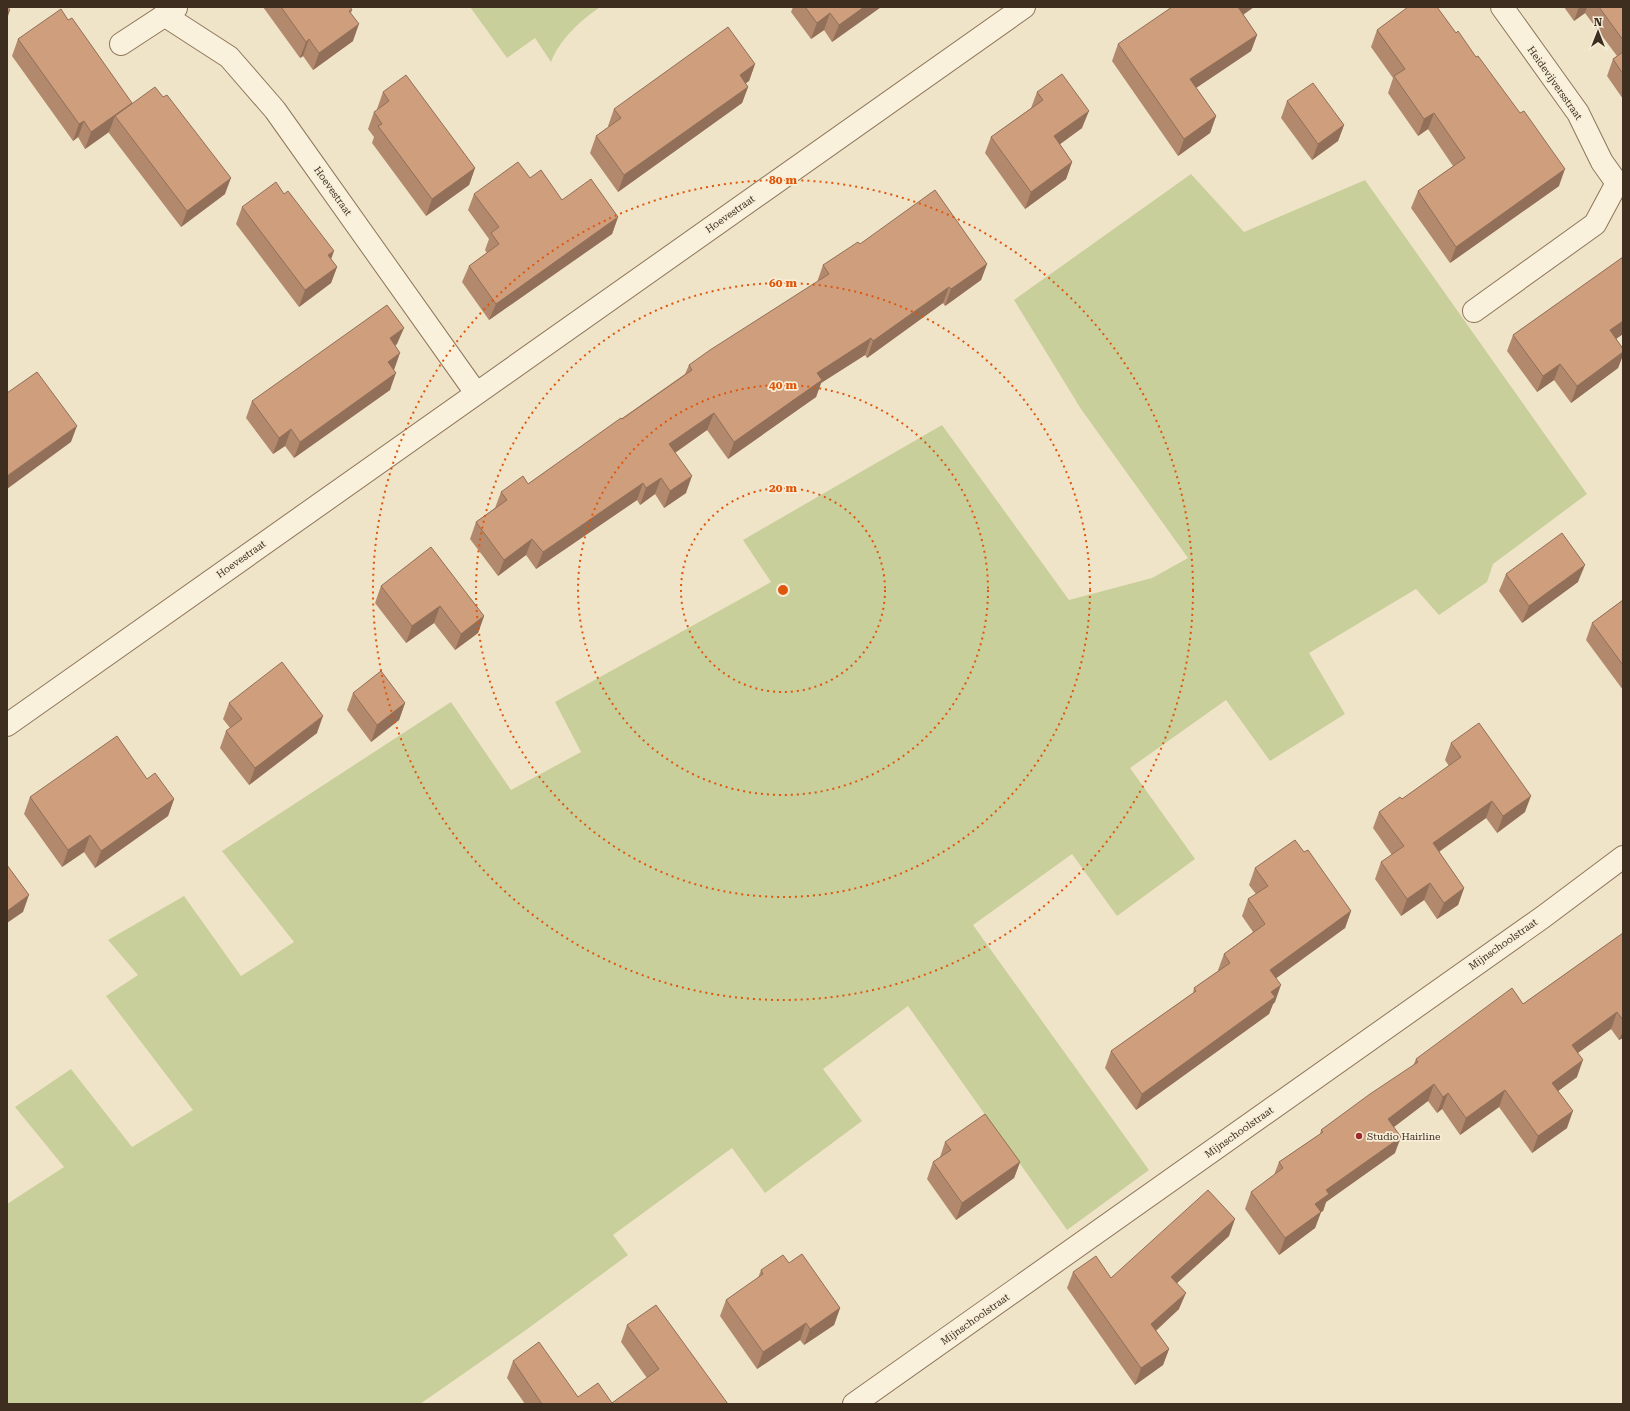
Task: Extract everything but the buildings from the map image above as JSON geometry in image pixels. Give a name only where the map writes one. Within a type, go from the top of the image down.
[{"type":"street","name":"Hoevestraat","points":[[7,725],[1024,7]]},
{"type":"street","name":"Heidevijversstraat","points":[[1474,311],[1595,224],[1620,182],[1602,162],[1578,113],[1502,7]]},
{"type":"street","name":"Hoevestraat","points":[[121,44],[170,11],[229,56],[275,110],[476,393]]},
{"type":"street","name":"Mijnschoolstraat","points":[[854,1404],[1504,944],[1623,857]]},
{"type":"green space","points":[[470,7],[600,7],[571,31],[565,38],[551,62],[535,38],[507,58]]},
{"type":"green space","points":[[1191,174],[1244,232],[1365,180],[1587,494],[1493,564],[1487,582],[1439,615],[1416,589],[1309,653],[1345,714],[1270,761],[1226,700],[1130,768],[1195,859],[1117,916],[1072,854],[973,925],[1149,1170],[1067,1230],[908,1006],[823,1069],[862,1121],[765,1193],[732,1148],[613,1235],[628,1255],[526,1330],[420,1404],[7,1404],[7,1204],[64,1167],[15,1107],[71,1069],[132,1147],[193,1110],[106,996],[138,975],[108,940],[184,896],[241,976],[294,942],[222,851],[451,702],[511,790],[581,752],[555,702],[771,582],[743,540],[942,425],[1069,600],[1152,578],[1188,558],[1081,409],[1014,300]]},
{"type":"place","name":"Studio Hairline","points":[[1359,1136]]}]
